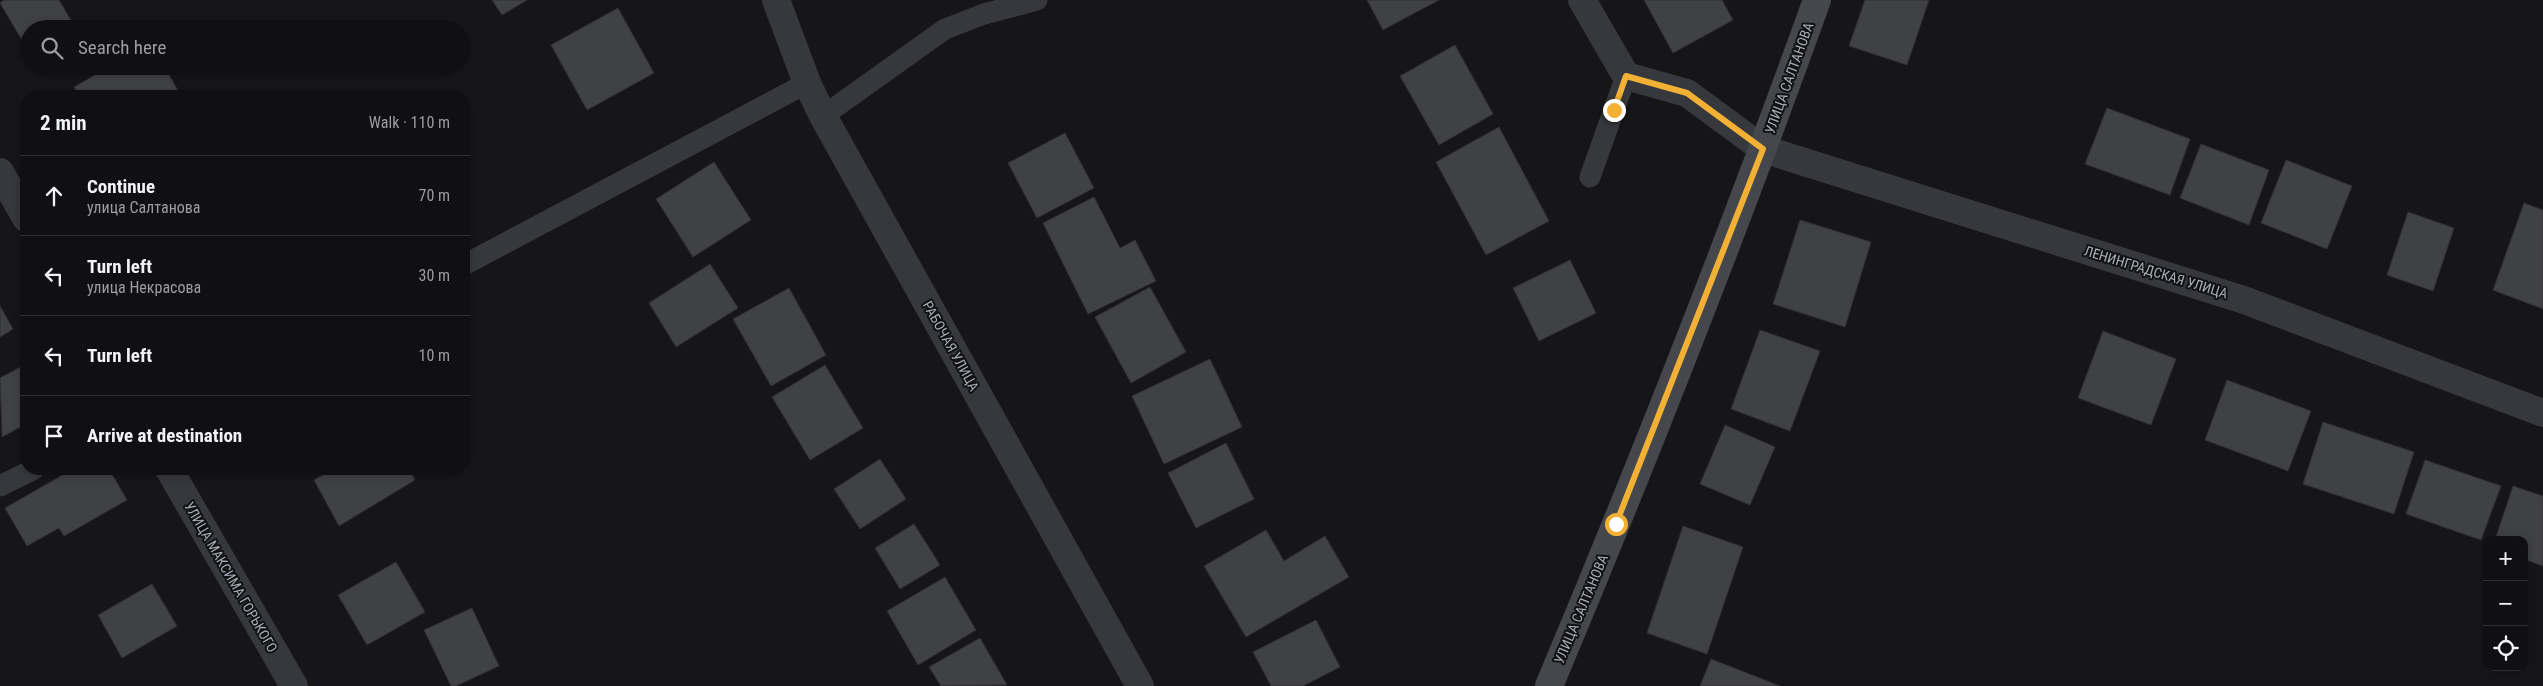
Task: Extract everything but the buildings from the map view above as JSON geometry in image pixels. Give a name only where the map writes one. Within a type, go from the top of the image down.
[{"type":"main road","name":"УЛИЦА САЛТАНОВА","points":[[1549,686],[1604,554],[1763,149],[1816,0]]},
{"type":"street","name":"РАБОЧАЯ УЛИЦА","points":[[776,0],[807,83],[823,116],[1140,686]]},
{"type":"street","points":[[1582,0],[1626,76]]},
{"type":"street","name":"ЛЕНИНГРАДСКАЯ УЛИЦА","points":[[1626,76],[1687,93],[1763,149],[2244,300],[2543,413]]},
{"type":"street","points":[[0,172],[20,207]]},
{"type":"street","name":"УЛИЦА МАКСИМА ГОРЬКОГО","points":[[172,475],[294,686]]},
{"type":"lane","points":[[823,116],[945,29],[984,14],[1037,0]]},
{"type":"lane","points":[[1590,177],[1626,76]]},
{"type":"lane","points":[[470,262],[807,83]]},
{"type":"lane","points":[[0,486],[22,475]]},
{"type":"route","points":[[1614,110],[1626,76],[1687,93],[1763,149],[1616,524]]}]
